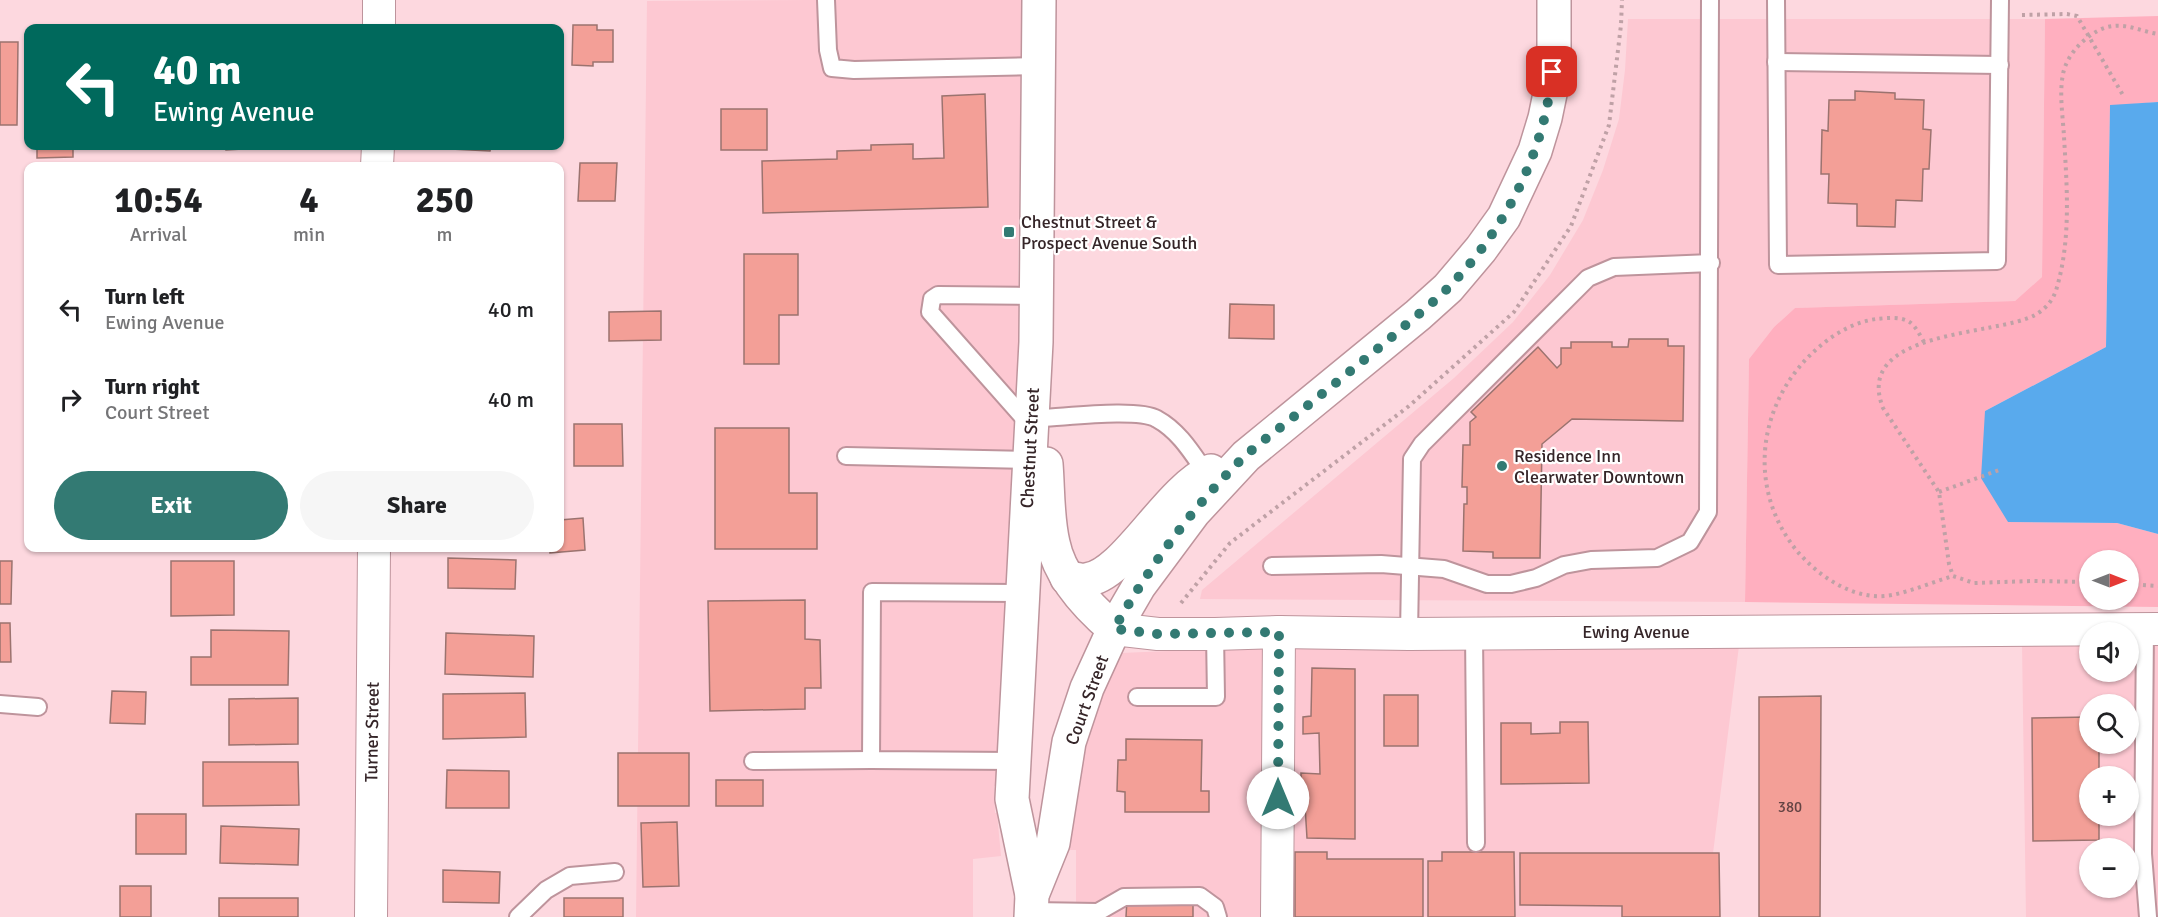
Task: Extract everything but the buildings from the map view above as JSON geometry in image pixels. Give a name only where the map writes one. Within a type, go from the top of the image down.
[{"type":"main road","name":"Chestnut Street","points":[[1031,908],[1012,799],[1029,460],[1037,422],[1035,296],[1039,0]]},
{"type":"main road","name":"Court Street","points":[[1031,908],[1053,843],[1069,742],[1087,688],[1114,629],[1139,586],[1164,550],[1194,512],[1246,456],[1448,288],[1504,217],[1535,151],[1545,118],[1551,89],[1554,55],[1554,0]]},
{"type":"main road","points":[[1037,422],[1053,544],[1067,578],[1095,612],[1114,629]]},
{"type":"main road","points":[[1067,578],[1086,580],[1111,570],[1161,512],[1198,477],[1246,456]]},
{"type":"street","points":[[379,0],[379,24]]},
{"type":"street","name":"Turner Street","points":[[370,917],[374,552]]},
{"type":"street","name":"Ewing Avenue","points":[[1114,629],[1158,634],[2151,629]]},
{"type":"street","points":[[1277,917],[1279,632]]},
{"type":"lane","points":[[826,0],[828,50],[832,68],[854,70],[1038,66]]},
{"type":"lane","points":[[1272,566],[1381,564],[1411,566],[1444,569],[1487,584],[1511,584],[1536,578],[1564,565],[1591,560],[1657,558],[1690,542],[1708,512],[1711,263],[1710,0]]},
{"type":"lane","points":[[1776,0],[1778,265],[1997,261],[2000,7]]},
{"type":"lane","points":[[1776,62],[2000,65]]},
{"type":"lane","points":[[1409,634],[1412,459],[1431,435],[1588,278],[1614,267],[1711,263]]},
{"type":"lane","points":[[1035,296],[938,296],[932,299],[930,312],[1037,422],[1138,414],[1156,418],[1184,442],[1206,473]]},
{"type":"lane","points":[[846,456],[1029,460]]},
{"type":"lane","points":[[871,760],[872,592],[1023,593]]},
{"type":"lane","points":[[2148,917],[2143,854],[2151,629]]},
{"type":"lane","points":[[1474,633],[1476,843]]},
{"type":"lane","points":[[1137,697],[1216,697],[1215,634]]},
{"type":"lane","points":[[0,704],[38,707]]},
{"type":"lane","points":[[753,761],[1014,761]]},
{"type":"lane","points":[[518,917],[546,890],[570,876],[615,872]]},
{"type":"lane","points":[[1031,908],[1098,912],[1124,897],[1200,896],[1215,907],[1218,917]]},
{"type":"path","points":[[1158,634],[1230,543],[1409,406],[1514,312],[1571,226],[1610,126],[1622,0]]},
{"type":"path","points":[[2000,7],[2077,16],[2124,96]]},
{"type":"path","points":[[1953,576],[1949,564],[1939,492],[1882,408],[1877,393],[1879,379],[1885,366],[1897,356],[1924,342],[2036,315],[2050,303],[2057,289],[2066,230],[2063,71],[2073,53],[2090,36],[2106,27],[2115,25],[2158,34]]},
{"type":"path","points":[[1924,342],[1911,323],[1891,317],[1864,321],[1832,336],[1803,360],[1784,387],[1769,422],[1764,462],[1770,503],[1785,535],[1804,559],[1824,577],[1848,589],[1870,596],[1892,595],[1953,576],[1974,583],[2033,580],[2079,582]]},
{"type":"path","points":[[1939,492],[2002,469]]},
{"type":"path","points":[[2139,585],[2158,586]]},
{"type":"shaded area","points":[[1022,0],[1019,342],[996,786],[994,786],[1001,856],[973,859],[973,917],[636,917],[647,1]]},
{"type":"shaded area","points":[[2158,16],[2158,102],[2110,106],[2106,347],[1985,411],[2008,522],[2117,523],[2158,534],[2158,607],[2139,607],[2139,550],[2079,550],[2079,606],[1745,602],[1749,359],[1774,327],[1795,308],[2015,301],[2042,277],[2045,19]]},
{"type":"shaded area","points":[[1628,19],[2045,19],[2042,277],[2015,301],[1795,308],[1774,327],[1749,359],[1745,602],[1200,599],[1202,590],[1454,378],[1513,322],[1550,275],[1583,220],[1603,170],[1619,119]]},
{"type":"shaded area","points":[[2022,644],[2079,644],[2079,682],[2139,682],[2139,644],[2158,644],[2158,917],[2026,917]]},
{"type":"shaded area","points":[[1739,646],[1711,869],[1713,917],[1294,917],[1296,647]]},
{"type":"shaded area","points":[[1262,647],[1260,917],[1076,917],[1076,850],[1067,850],[1085,745],[1103,693],[1121,653]]},
{"type":"water","points":[[2158,102],[2158,534],[2117,523],[2008,522],[1981,478],[1985,411],[2106,347],[2110,105]]},
{"type":"place","name":"Chestnut Street & Prospect Avenue South","points":[[1009,232]]},
{"type":"place","name":"Residence Inn Clearwater Downtown","points":[[1502,466]]},
{"type":"route","points":[[1278,798],[1279,632],[1158,634],[1114,629],[1139,586],[1164,550],[1194,512],[1246,456],[1418,315],[1448,288],[1481,249],[1504,217],[1535,151],[1545,118],[1552,72]]}]
